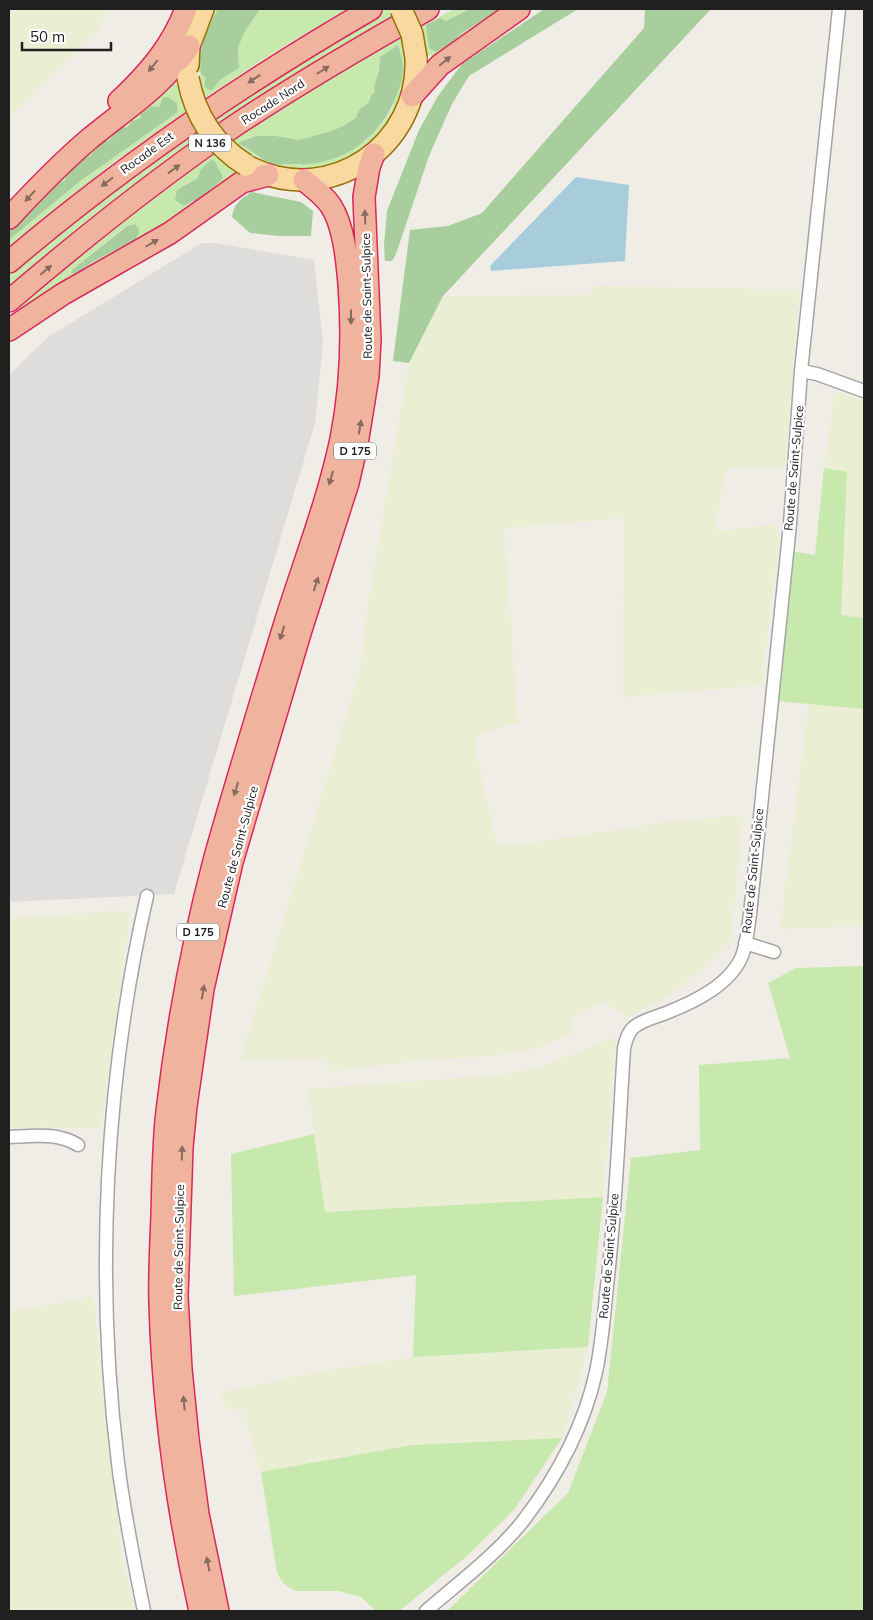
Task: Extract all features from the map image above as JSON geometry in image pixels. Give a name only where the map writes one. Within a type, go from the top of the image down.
[{"type":"highway","points":[[51,174],[68,148],[150,70],[172,39],[186,9]]},
{"type":"highway","name":"Rocade Est","points":[[9,262],[80,203],[169,137],[267,71],[371,9]]},
{"type":"highway","name":"Rocade Nord","points":[[9,301],[136,197],[224,133],[345,56],[428,9]]},
{"type":"highway","points":[[412,96],[440,64],[519,9]]},
{"type":"highway","points":[[9,218],[51,174],[101,129],[157,86],[190,46]]},
{"type":"highway","name":"Route de Saint-Sulpice","points":[[218,1611],[198,1514],[181,1369],[177,1296],[182,1147],[186,1106],[203,989],[232,862],[301,630],[348,483],[357,444],[368,376],[370,340],[364,197],[369,167],[374,154]]},
{"type":"highway","points":[[9,330],[63,294],[170,232],[242,182],[268,175]]},
{"type":"highway","name":"Route de Saint-Sulpice","points":[[200,1611],[180,1516],[163,1371],[160,1300],[164,1146],[185,989],[215,859],[284,626],[332,476],[346,409],[351,340],[348,269],[336,217],[331,206],[322,195],[304,180]]},
{"type":"main road","points":[[204,9],[190,46],[188,78],[195,105],[207,129],[224,150],[246,166],[268,175],[304,180],[334,175],[362,163],[374,154],[398,128],[412,96],[416,74],[416,58],[412,34],[401,9]]},
{"type":"street","name":"Route de Saint-Sulpice","points":[[426,1611],[473,1570],[522,1522],[553,1477],[566,1452],[589,1396],[600,1348],[612,1241],[624,1048],[630,1032],[635,1027],[678,1008],[722,982],[741,957],[745,943],[750,914],[788,543],[801,372],[839,9]]},
{"type":"street","points":[[801,372],[817,374],[864,391]]},
{"type":"street","points":[[144,1611],[131,1546],[118,1462],[107,1332],[106,1216],[124,1021],[136,945],[148,896]]},
{"type":"street","points":[[745,943],[774,952]]},
{"type":"street","points":[[9,1137],[38,1136],[66,1138],[78,1145]]},
{"type":"shaded area","points":[[202,243],[215,243],[314,260],[323,343],[315,423],[174,894],[9,902],[9,375],[48,337]]},
{"type":"green space","points":[[9,9],[106,9],[105,16],[98,30],[9,118]]},
{"type":"green space","points":[[213,9],[218,9],[205,36],[200,67],[220,80],[239,68],[238,48],[244,33],[260,9],[347,9],[268,56],[205,98],[199,71],[196,70],[202,39]]},
{"type":"green space","points":[[218,9],[260,9],[244,33],[238,48],[239,68],[220,80],[212,90],[207,89],[204,85],[206,78],[201,74],[200,57],[210,24]]},
{"type":"green space","points":[[389,9],[394,18],[219,127],[212,117],[322,47]]},
{"type":"green space","points":[[454,9],[470,9],[446,21],[451,44],[463,32],[502,9],[457,42],[432,56],[427,54],[422,26]]},
{"type":"green space","points":[[470,9],[502,9],[463,32],[451,44],[436,52],[429,48],[426,25],[440,18],[446,21]]},
{"type":"green space","points":[[544,9],[578,9],[469,76],[452,104],[429,156],[396,254],[392,261],[385,261],[384,245],[387,211],[419,130],[438,96],[462,64]]},
{"type":"green space","points":[[645,9],[711,9],[443,296],[409,363],[393,361],[410,230],[448,226],[482,213],[644,28]]},
{"type":"green space","points":[[402,37],[409,70],[393,118],[368,148],[330,168],[293,171],[253,158],[232,141],[335,76]],"holes":[[[398,46],[403,66],[402,78],[392,109],[382,124],[367,140],[330,160],[308,164],[295,163],[285,165],[261,160],[240,142],[256,136],[276,136],[299,140],[343,126],[356,118],[359,110],[369,102],[371,95],[375,92],[374,86],[379,71],[380,57]]]},
{"type":"green space","points":[[398,45],[403,72],[396,97],[382,123],[351,151],[338,157],[308,164],[278,164],[265,161],[239,144],[256,136],[276,136],[299,140],[331,131],[356,118],[359,110],[369,102],[371,95],[375,92],[374,86],[379,71],[380,57]]},
{"type":"green space","points":[[170,82],[177,84],[185,112],[114,162],[9,246],[9,240],[79,182],[178,112],[177,103],[168,97],[157,108],[136,119],[112,138],[103,142],[91,155],[71,170],[65,181],[36,196]]},
{"type":"green space","points":[[163,97],[168,97],[177,103],[178,112],[79,182],[9,240],[9,227],[57,182],[65,181],[66,175],[73,167],[81,160],[90,156],[103,141],[108,141],[121,128],[127,127],[132,121],[140,118],[141,114],[151,106],[159,107]]},
{"type":"green space","points":[[194,130],[201,140],[9,291],[9,272],[65,225]]},
{"type":"green space","points":[[213,155],[234,171],[235,174],[204,200],[9,324],[9,317],[58,275]],"holes":[[[211,160],[218,168],[220,184],[206,192],[199,200],[190,202],[177,190],[198,178],[200,170]],[[135,224],[135,240],[92,262],[79,274],[73,269],[126,226]]]},
{"type":"green space","points":[[211,160],[215,161],[223,177],[218,183],[202,199],[190,202],[184,206],[175,200],[177,190],[198,178],[200,170]]},
{"type":"green space","points":[[252,192],[301,202],[313,211],[311,236],[279,236],[250,233],[232,217],[236,205]]},
{"type":"green space","points":[[135,224],[139,229],[139,233],[135,240],[92,262],[79,274],[71,273],[73,269],[127,226]]},
{"type":"green space","points":[[595,286],[799,290],[785,468],[726,469],[715,531],[772,525],[780,533],[761,685],[623,697],[624,518],[504,528],[518,723],[480,734],[476,740],[476,752],[497,845],[524,844],[667,822],[743,816],[731,939],[706,965],[678,989],[653,1005],[626,1017],[606,1002],[595,1005],[572,1019],[571,1034],[533,1049],[501,1055],[413,1061],[330,1072],[325,1058],[240,1061],[360,671],[367,610],[409,363],[443,296],[591,295]]},
{"type":"green space","points":[[835,392],[864,401],[864,618],[841,615],[847,472],[824,468]]},
{"type":"green space","points":[[824,468],[847,472],[841,615],[864,618],[864,709],[776,701],[791,551],[815,555]]},
{"type":"green space","points":[[809,703],[864,709],[864,926],[780,929]]},
{"type":"green space","points":[[113,911],[130,913],[101,1128],[38,1127],[9,1129],[9,919]]},
{"type":"green space","points":[[864,966],[864,1611],[447,1611],[568,1493],[607,1392],[631,1158],[700,1150],[699,1065],[790,1058],[768,983],[796,968]]},
{"type":"green space","points":[[616,1037],[603,1197],[325,1212],[308,1089],[500,1075],[540,1067]]},
{"type":"green space","points":[[314,1134],[325,1212],[603,1197],[588,1347],[413,1357],[416,1275],[234,1296],[231,1154]]},
{"type":"green space","points":[[93,1296],[121,1551],[134,1611],[9,1611],[9,1312]]},
{"type":"green space","points":[[588,1347],[562,1438],[412,1445],[261,1472],[244,1413],[226,1406],[220,1393],[313,1373],[413,1357]]},
{"type":"green space","points":[[562,1438],[514,1510],[467,1556],[399,1611],[376,1611],[361,1597],[339,1591],[295,1591],[283,1583],[277,1573],[261,1472],[412,1445]]},
{"type":"water","points":[[576,177],[629,185],[625,261],[491,271],[490,266]]}]
